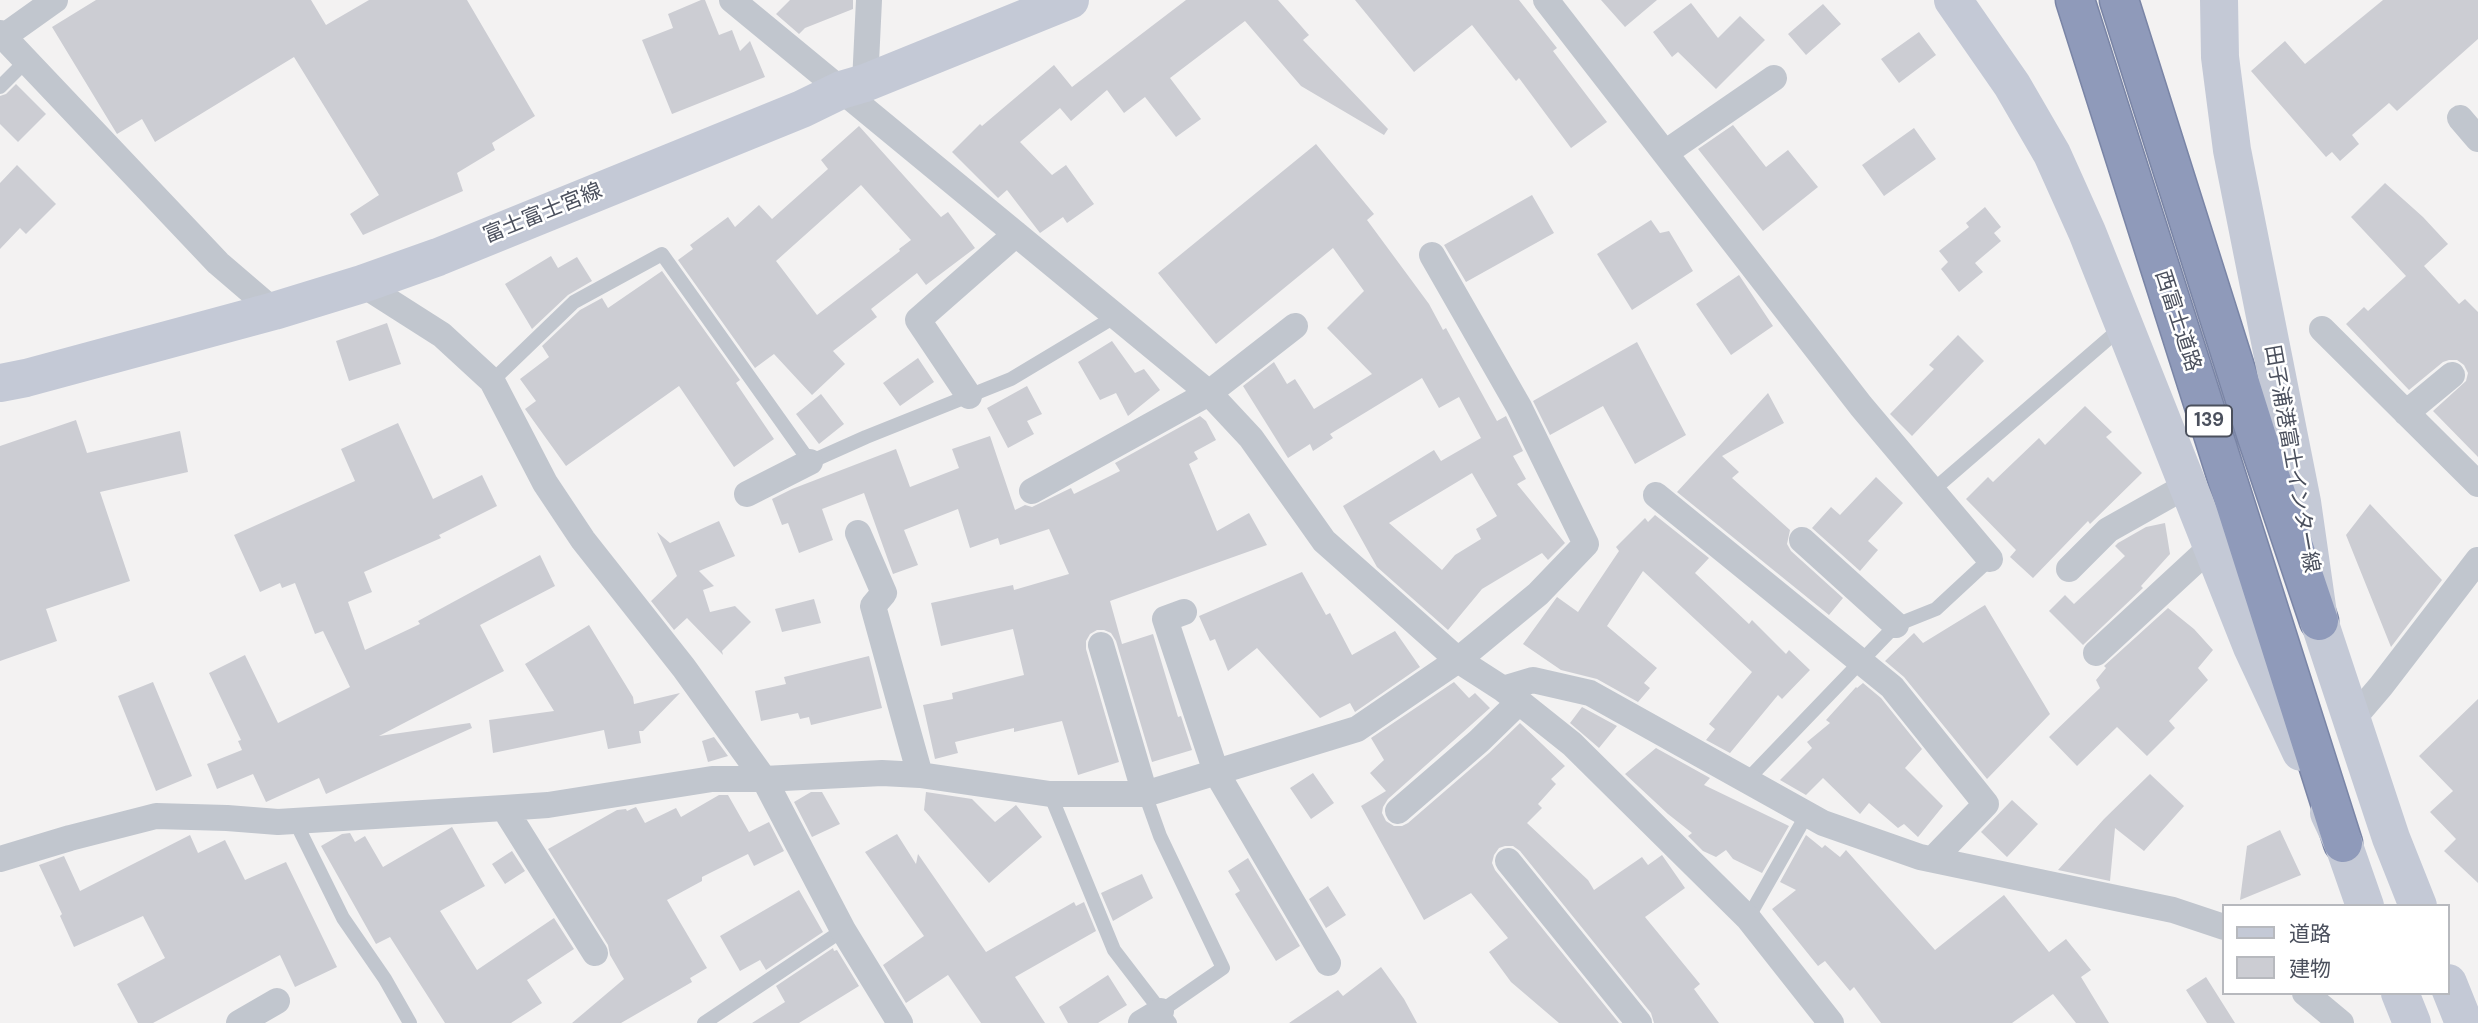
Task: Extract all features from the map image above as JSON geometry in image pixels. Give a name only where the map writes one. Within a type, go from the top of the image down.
[{"type":"highway","name":"西富士道路","points":[[2075,0],[2343,843]]},
{"type":"highway","name":"西富士道路","points":[[2119,0],[2257,437],[2319,621]]},
{"type":"main road","name":"富士富士宮線","points":[[0,383],[274,311],[362,284],[450,252],[1070,0]]},
{"type":"main road","points":[[1953,0],[1978,33]]},
{"type":"main road","points":[[1959,0],[2052,153],[2087,232],[2252,647],[2343,843],[2364,904]]},
{"type":"main road","name":"田子浦港富士インター線","points":[[2219,0],[2220,57],[2232,150],[2302,502],[2319,621],[2391,838],[2417,904]]},
{"type":"main road","points":[[2450,988],[2464,1023]]},
{"type":"main road","points":[[2401,995],[2412,1023]]},
{"type":"street","points":[[55,0],[2,35],[218,262],[274,311]]},
{"type":"street","points":[[732,0],[853,87],[1016,234],[1209,393],[1251,438],[1324,541],[1458,660],[1511,696],[1572,744],[1748,918],[1831,1023]]},
{"type":"street","points":[[853,87],[869,0]]},
{"type":"street","points":[[1546,0],[1861,406],[1990,559]]},
{"type":"street","points":[[1665,153],[1774,78]]},
{"type":"street","points":[[2460,118],[2478,139]]},
{"type":"street","points":[[969,396],[918,320],[1016,234]]},
{"type":"street","points":[[0,859],[156,817],[295,821],[548,805],[712,779],[882,773],[919,775],[1051,794],[1145,794],[1357,729],[1458,660],[1538,594],[1586,544],[1519,407],[1432,255]]},
{"type":"street","points":[[362,284],[442,335],[492,381],[545,483],[583,540],[684,668],[764,779],[843,930],[900,1023]]},
{"type":"street","points":[[1032,491],[1209,393],[1295,326]]},
{"type":"street","points":[[2322,329],[2478,484]]},
{"type":"street","points":[[2406,413],[2452,375]]},
{"type":"street","points":[[747,494],[810,462]]},
{"type":"street","points":[[2069,569],[2108,530],[2188,485]]},
{"type":"street","points":[[1656,495],[1892,687],[1986,804],[1933,859]]},
{"type":"street","points":[[859,533],[884,593],[873,606],[919,775]]},
{"type":"street","points":[[1802,540],[1896,625]]},
{"type":"street","points":[[2096,653],[2213,545]]},
{"type":"street","points":[[2352,720],[2478,560]]},
{"type":"street","points":[[1184,612],[1165,619],[1216,772],[1328,963]]},
{"type":"street","points":[[1101,645],[1145,794]]},
{"type":"street","points":[[1398,811],[1511,696],[1532,680],[1590,693],[1807,814],[1920,858],[2173,910],[2222,926]]},
{"type":"street","points":[[504,808],[595,953]]},
{"type":"street","points":[[1508,861],[1639,1023]]},
{"type":"street","points":[[2307,995],[2341,1023]]},
{"type":"street","points":[[239,1023],[277,1001]]},
{"type":"street","points":[[2400,1023],[2412,1023]]},
{"type":"lane","points":[[0,87],[26,61]]},
{"type":"lane","points":[[492,381],[574,302],[662,254],[810,462],[1011,379],[1116,316]]},
{"type":"lane","points":[[1932,491],[2124,325]]},
{"type":"lane","points":[[1747,780],[1896,625],[1937,609],[1990,559]]},
{"type":"lane","points":[[1051,794],[1114,950],[1157,1019],[1223,968],[1160,836],[1145,794]]},
{"type":"lane","points":[[1748,918],[1807,814]]},
{"type":"lane","points":[[295,821],[343,918],[385,979],[410,1023]]},
{"type":"lane","points":[[704,1023],[843,930]]},
{"type":"building","points":[[96,0],[311,0],[326,25],[369,0],[467,0],[535,116],[492,143],[495,150],[457,173],[463,191],[363,235],[350,214],[379,195],[294,57],[155,142],[142,119],[117,134],[52,27]]},
{"type":"building","points":[[705,0],[719,35],[732,30],[740,51],[750,41],[765,77],[672,114],[642,40],[673,28],[668,14]]},
{"type":"building","points":[[790,0],[853,0],[853,9],[805,28],[799,34],[776,14]]},
{"type":"building","points":[[1186,0],[1278,0],[1309,35],[1303,40],[1388,129],[1384,135],[1301,86],[1245,21],[1170,78],[1201,119],[1176,137],[1145,97],[1124,113],[1107,90],[1071,121],[1060,108],[1020,142],[1052,175],[1066,165],[1094,204],[1067,223],[1063,217],[1040,233],[1007,190],[998,198],[952,152],[980,124],[982,126],[1054,65],[1072,87]]},
{"type":"building","points":[[1355,0],[1519,0],[1557,48],[1553,51],[1607,122],[1571,148],[1519,78],[1516,81],[1472,25],[1414,72]]},
{"type":"building","points":[[1601,0],[1657,0],[1625,27]]},
{"type":"building","points":[[2383,0],[2478,0],[2478,39],[2397,111],[2389,103],[2352,135],[2359,144],[2340,161],[2332,152],[2326,157],[2251,71],[2285,41],[2305,64]]},
{"type":"building","points":[[1691,3],[1718,38],[1740,16],[1765,40],[1716,89],[1678,52],[1672,57],[1653,32]]},
{"type":"building","points":[[1823,4],[1841,24],[1806,55],[1788,34]]},
{"type":"building","points":[[1919,32],[1936,55],[1899,83],[1881,59]]},
{"type":"building","points":[[16,84],[46,114],[18,142],[0,124],[0,96]]},
{"type":"building","points":[[1733,125],[1766,167],[1788,150],[1818,187],[1763,231],[1698,149]]},
{"type":"building","points":[[859,126],[941,217],[948,212],[975,248],[926,285],[917,273],[871,309],[877,317],[833,351],[845,364],[812,395],[774,354],[755,368],[678,260],[693,249],[690,245],[728,217],[735,227],[759,205],[772,219],[828,169],[821,160]],"holes":[[[861,185],[911,240],[817,315],[776,261]]]},
{"type":"building","points":[[1914,128],[1936,159],[1884,196],[1862,165]]},
{"type":"building","points":[[1316,144],[1374,214],[1367,220],[1429,304],[1443,330],[1446,328],[1497,421],[1506,416],[1523,451],[1513,456],[1526,479],[1517,484],[1565,543],[1548,560],[1542,553],[1482,589],[1448,630],[1377,567],[1343,506],[1434,450],[1441,461],[1481,438],[1459,397],[1439,408],[1422,378],[1330,434],[1333,438],[1313,451],[1310,444],[1288,458],[1243,386],[1274,362],[1287,384],[1295,379],[1314,409],[1372,374],[1327,328],[1364,291],[1333,248],[1216,344],[1158,273]],"holes":[[[1472,473],[1497,516],[1476,529],[1481,539],[1455,555],[1442,570],[1389,523]]]},
{"type":"building","points":[[17,165],[56,204],[26,234],[20,228],[0,249],[0,183]]},
{"type":"building","points":[[2385,183],[2448,244],[2424,266],[2459,304],[2465,299],[2478,312],[2478,457],[2433,411],[2466,381],[2468,373],[2464,365],[2457,360],[2443,362],[2409,390],[2346,324],[2364,307],[2368,311],[2406,276],[2351,217]]},
{"type":"building","points":[[1532,195],[1554,233],[1466,282],[1444,245]]},
{"type":"building","points":[[1985,207],[2001,227],[1994,233],[2001,241],[1975,263],[1983,272],[1959,292],[1941,269],[1948,262],[1939,251],[1969,227],[1966,223]]},
{"type":"building","points":[[1651,220],[1660,233],[1669,231],[1693,271],[1632,310],[1597,254]]},
{"type":"building","points":[[551,256],[558,268],[577,257],[592,281],[568,295],[532,329],[505,284]]},
{"type":"building","points":[[662,271],[740,380],[736,383],[774,439],[734,467],[679,386],[566,466],[525,409],[536,401],[520,379],[549,357],[542,346],[580,310],[602,298],[608,308]]},
{"type":"building","points":[[1739,275],[1773,326],[1731,355],[1696,304]]},
{"type":"building","points":[[387,323],[401,364],[349,381],[336,341]]},
{"type":"building","points":[[1958,335],[1984,361],[1912,436],[1890,414],[1934,369],[1929,365]]},
{"type":"building","points":[[1112,341],[1135,373],[1144,369],[1160,390],[1128,416],[1116,393],[1100,400],[1078,362]]},
{"type":"building","points":[[1637,342],[1686,435],[1635,464],[1603,406],[1550,435],[1533,401]]},
{"type":"building","points":[[918,358],[934,382],[900,406],[883,383]]},
{"type":"building","points":[[1027,386],[1042,414],[1027,421],[1034,434],[1008,448],[987,408]]},
{"type":"building","points":[[1768,393],[1784,423],[1722,456],[1739,472],[1732,478],[1790,530],[1787,544],[1791,551],[1843,598],[1829,615],[1677,492]]},
{"type":"building","points":[[821,394],[844,424],[819,444],[796,414]]},
{"type":"building","points":[[2085,406],[2112,432],[2106,437],[2142,473],[2090,524],[2088,521],[2033,578],[2010,557],[2016,550],[1966,499],[1988,477],[1993,482],[2039,438],[2045,445]]},
{"type":"building","points":[[1200,416],[1206,421],[1216,440],[1194,452],[1198,459],[1189,464],[1217,531],[1249,513],[1267,545],[1110,601],[1122,644],[1153,634],[1178,717],[1181,716],[1192,750],[1152,762],[1116,641],[1111,633],[1104,630],[1090,634],[1086,649],[1119,762],[1078,775],[1062,721],[1014,732],[1014,728],[955,742],[958,753],[935,759],[923,705],[953,699],[952,693],[1024,675],[1013,629],[941,646],[931,603],[1013,585],[1014,590],[1069,574],[1049,529],[1000,545],[998,538],[970,548],[958,509],[904,530],[918,565],[893,574],[864,493],[822,509],[833,540],[799,553],[788,523],[782,525],[772,499],[896,449],[910,487],[959,468],[952,449],[990,436],[1015,510],[1025,505],[1032,507],[1071,488],[1074,494],[1120,471],[1115,463]]},
{"type":"building","points":[[76,420],[87,453],[180,431],[188,472],[100,492],[130,581],[46,609],[57,641],[0,661],[0,446]]},
{"type":"building","points":[[398,423],[433,499],[482,475],[497,506],[439,535],[441,538],[364,572],[372,592],[348,602],[365,650],[420,624],[418,621],[540,555],[555,586],[480,625],[504,671],[379,736],[470,723],[472,728],[326,794],[319,778],[266,802],[253,774],[217,789],[207,764],[242,750],[238,741],[241,740],[209,673],[245,655],[278,723],[350,687],[323,631],[315,634],[295,583],[282,588],[280,583],[260,592],[234,535],[355,481],[341,449]]},
{"type":"building","points":[[1876,477],[1903,503],[1868,541],[1878,550],[1860,571],[1812,528],[1831,507],[1840,515]]},
{"type":"building","points":[[2370,504],[2442,580],[2391,647],[2346,535]]},
{"type":"building","points":[[1655,515],[1709,558],[1695,573],[1749,624],[1752,620],[1786,654],[1789,650],[1810,670],[1782,699],[1778,695],[1730,753],[1706,740],[1715,729],[1709,724],[1752,672],[1643,571],[1607,626],[1657,668],[1644,683],[1650,688],[1638,702],[1597,679],[1561,670],[1523,644],[1557,597],[1578,612],[1619,551],[1616,547],[1645,518],[1648,522]]},
{"type":"building","points":[[719,521],[735,556],[699,571],[714,586],[703,590],[710,612],[735,606],[751,622],[722,651],[723,655],[687,618],[674,630],[651,601],[677,576],[657,532],[670,543]]},
{"type":"building","points":[[2165,523],[2170,554],[2141,586],[2143,588],[2083,645],[2049,611],[2065,595],[2074,604],[2125,556],[2115,546],[2118,543],[2146,527]]},
{"type":"building","points":[[1302,572],[1326,615],[1330,613],[1352,655],[1395,631],[1420,667],[1355,712],[1350,703],[1320,718],[1257,648],[1228,671],[1215,639],[1210,641],[1199,616]]},
{"type":"building","points":[[814,599],[821,623],[782,632],[775,609]]},
{"type":"building","points":[[1985,605],[2050,714],[1987,779],[1904,677],[1885,661],[1914,633],[1923,643]]},
{"type":"building","points":[[2168,608],[2194,629],[2213,650],[2198,668],[2208,680],[2169,721],[2175,728],[2147,756],[2117,727],[2077,766],[2049,737],[2100,688],[2096,680],[2106,668],[2104,666]]},
{"type":"building","points":[[589,625],[633,697],[634,704],[680,693],[643,731],[639,731],[641,743],[608,749],[604,730],[493,753],[489,720],[554,711],[525,664]]},
{"type":"building","points":[[869,656],[882,708],[811,725],[809,717],[800,719],[798,713],[761,721],[755,691],[786,684],[784,677]]},
{"type":"building","points":[[153,682],[192,776],[156,791],[118,696]]},
{"type":"building","points":[[1454,682],[1469,698],[1475,693],[1490,708],[1388,799],[1382,813],[1386,821],[1394,826],[1408,823],[1520,723],[1565,766],[1551,779],[1556,784],[1538,804],[1542,808],[1527,823],[1588,880],[1594,890],[1642,857],[1648,865],[1662,855],[1685,888],[1645,917],[1700,984],[1694,989],[1719,1023],[1654,1023],[1651,1013],[1520,851],[1513,846],[1499,848],[1492,863],[1495,870],[1619,1023],[1559,1023],[1511,982],[1489,952],[1508,938],[1471,893],[1424,920],[1361,806],[1386,791],[1370,773],[1384,760],[1371,738]]},
{"type":"building","points":[[1863,683],[1881,698],[1922,749],[1905,768],[1943,806],[1918,837],[1904,824],[1898,828],[1869,803],[1860,814],[1823,778],[1806,795],[1780,780],[1812,748],[1807,742],[1830,723],[1826,720],[1856,687]]},
{"type":"building","points":[[2478,699],[2478,883],[2444,851],[2456,839],[2430,812],[2453,791],[2419,756]]},
{"type":"building","points":[[1582,707],[1617,726],[1599,748],[1570,723]]},
{"type":"building","points":[[714,737],[728,756],[708,762],[702,741]]},
{"type":"building","points":[[1656,748],[1710,778],[1704,785],[1789,826],[1762,873],[1733,859],[1726,850],[1716,857],[1703,851],[1688,836],[1692,833],[1625,774]]},
{"type":"building","points":[[1313,773],[1334,803],[1311,819],[1290,788]]},
{"type":"building","points":[[2150,774],[2184,806],[2144,851],[2115,828],[2110,881],[2058,870],[2104,819]]},
{"type":"building","points":[[811,792],[822,792],[840,824],[812,837],[794,802]]},
{"type":"building","points":[[926,792],[972,799],[995,822],[1016,805],[1042,837],[989,883],[924,810]]},
{"type":"building","points":[[719,795],[728,795],[749,832],[769,822],[784,851],[754,866],[748,854],[702,877],[702,881],[667,900],[707,968],[690,978],[692,982],[621,1023],[572,1023],[624,979],[610,955],[608,945],[548,849],[617,810],[627,811],[636,807],[645,823],[676,808],[681,817]]},
{"type":"building","points":[[2012,800],[2038,824],[2007,857],[1981,832]]},
{"type":"building","points":[[452,827],[485,886],[440,911],[477,970],[554,918],[574,949],[527,980],[542,1003],[511,1023],[445,1023],[390,937],[376,944],[321,846],[342,834],[350,833],[355,842],[365,836],[383,867]]},
{"type":"building","points":[[2280,830],[2301,875],[2240,900],[2247,846]]},
{"type":"building","points":[[897,834],[916,864],[918,854],[986,952],[1074,902],[1076,906],[1084,902],[1096,931],[1015,977],[1045,1023],[981,1023],[948,975],[906,1003],[883,965],[924,936],[865,852]]},
{"type":"building","points":[[190,835],[198,853],[225,840],[245,880],[286,862],[337,967],[295,987],[280,955],[153,1023],[138,1023],[117,984],[165,958],[143,916],[74,947],[39,865],[64,856],[80,891]]},
{"type":"building","points":[[1806,835],[1822,848],[1825,845],[1840,857],[1846,850],[1935,950],[2004,895],[2049,952],[2066,939],[2091,970],[2081,977],[2109,1023],[2076,1023],[2053,994],[2012,1023],[1881,1023],[1854,987],[1850,991],[1825,961],[1818,966],[1772,909],[1796,890],[1780,882]]},
{"type":"building","points":[[512,851],[525,871],[505,884],[492,864]]},
{"type":"building","points":[[1248,858],[1300,946],[1276,961],[1235,894],[1240,891],[1228,871]]},
{"type":"building","points":[[1142,874],[1153,898],[1113,921],[1101,893]]},
{"type":"building","points":[[1328,886],[1346,915],[1326,928],[1309,899]]},
{"type":"building","points":[[799,890],[823,932],[766,970],[760,960],[740,971],[720,936]]},
{"type":"building","points":[[833,948],[834,951],[837,950],[859,986],[799,1023],[752,1023],[785,1002],[776,986]]},
{"type":"building","points":[[1381,967],[1417,1023],[1289,1023],[1338,990],[1343,996]]},
{"type":"building","points":[[1108,975],[1127,1005],[1098,1023],[1068,1023],[1059,1007]]},
{"type":"building","points":[[2206,977],[2235,1023],[2207,1023],[2186,990]]}]
